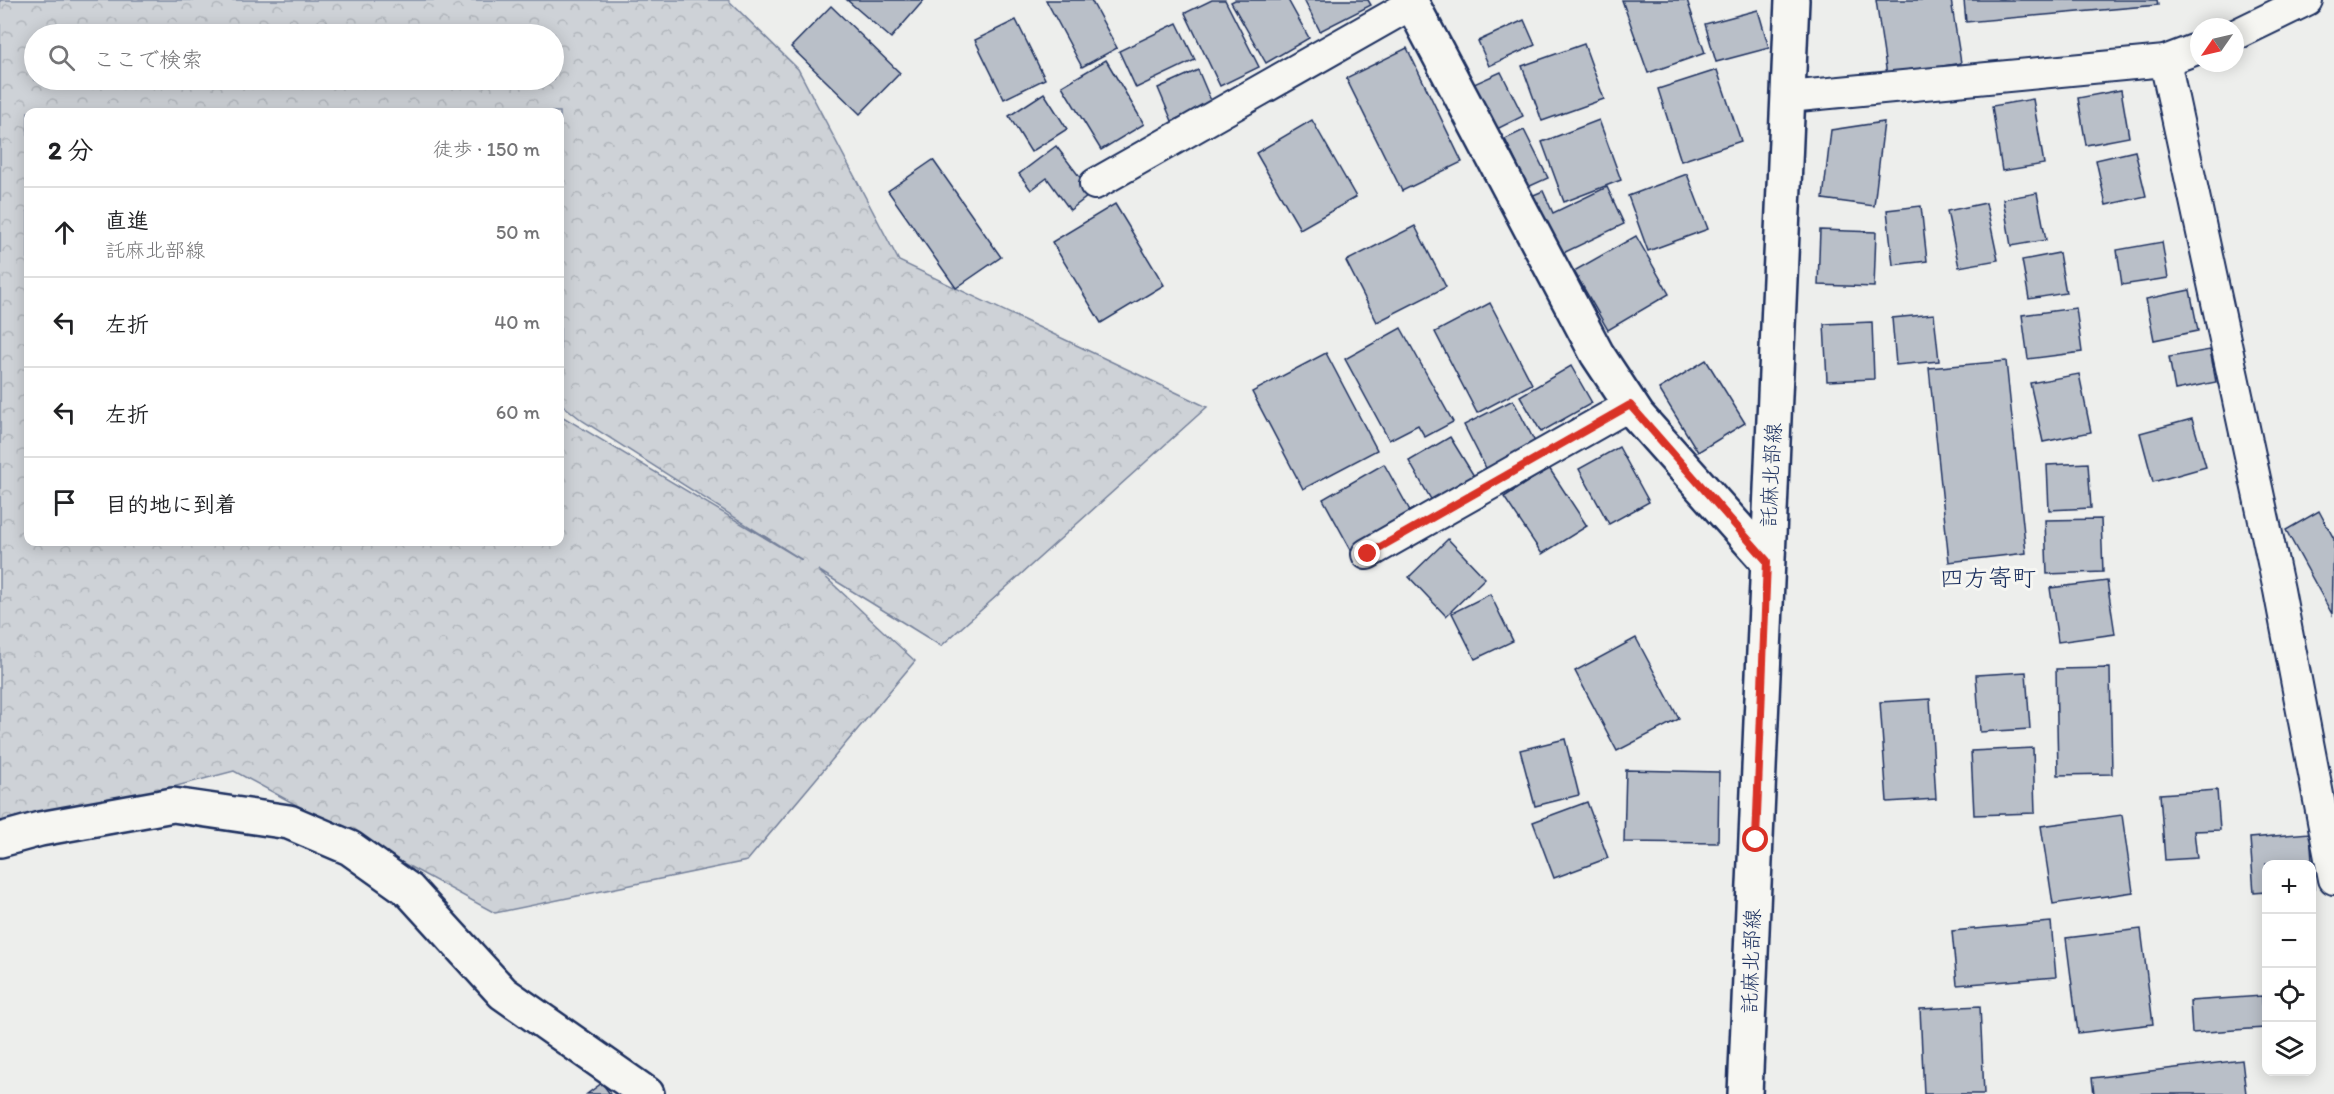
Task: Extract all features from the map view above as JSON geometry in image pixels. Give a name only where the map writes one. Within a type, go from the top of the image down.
[{"type":"street","name":"託麻北部線","points":[[1746,1094],[1792,0]]},
{"type":"street","points":[[2244,31],[2307,0]]},
{"type":"street","points":[[1095,184],[1411,2],[1597,354],[1630,405],[1767,561]]},
{"type":"street","points":[[1788,97],[2165,61],[2190,51]]},
{"type":"street","points":[[2165,61],[2327,807],[2334,879]]},
{"type":"street","points":[[1368,554],[1630,405]]},
{"type":"street","points":[[0,840],[40,829],[173,805],[289,822],[350,848],[409,890],[503,993],[647,1094]]},
{"type":"green space","points":[[0,0],[728,0],[798,69],[899,261],[1207,407],[941,646],[818,570],[915,661],[747,861],[495,913],[234,771],[0,832]]},
{"type":"building","points":[[847,0],[924,0],[891,38]]},
{"type":"building","points":[[1046,0],[1091,0],[1117,48],[1082,67]]},
{"type":"building","points":[[1212,0],[1225,0],[1259,67],[1220,86],[1185,13]]},
{"type":"building","points":[[1235,0],[1288,0],[1309,38],[1266,63],[1231,2]]},
{"type":"building","points":[[1304,0],[1368,0],[1371,5],[1320,31]]},
{"type":"building","points":[[1622,0],[1687,0],[1705,53],[1648,73]]},
{"type":"building","points":[[1876,0],[1951,0],[1961,63],[1887,75]]},
{"type":"building","points":[[1964,0],[2157,0],[2158,5],[1966,22]]},
{"type":"building","points":[[831,6],[900,73],[860,114],[791,47]]},
{"type":"building","points":[[1758,10],[1769,48],[1716,62],[1705,24]]},
{"type":"building","points":[[1016,20],[1045,79],[1004,99],[975,40]]},
{"type":"building","points":[[1524,20],[1535,45],[1489,66],[1478,41]]},
{"type":"building","points":[[1177,23],[1195,60],[1136,88],[1119,51]]},
{"type":"building","points":[[1584,44],[1604,99],[1542,121],[1522,66]]},
{"type":"building","points":[[1407,48],[1462,162],[1402,191],[1346,78]]},
{"type":"building","points":[[1106,60],[1144,124],[1101,150],[1062,86]]},
{"type":"building","points":[[1198,70],[1212,103],[1172,121],[1158,88]]},
{"type":"building","points":[[1717,70],[1741,141],[1681,161],[1658,89]]},
{"type":"building","points":[[1501,72],[1523,116],[1497,129],[1474,84]]},
{"type":"building","points":[[2121,90],[2129,137],[2086,145],[2078,98]]},
{"type":"building","points":[[1044,93],[1067,129],[1031,152],[1009,116]]},
{"type":"building","points":[[2033,99],[2044,164],[2002,171],[1992,106]]},
{"type":"building","points":[[1312,120],[1356,197],[1300,229],[1256,153]]},
{"type":"building","points":[[1599,120],[1621,180],[1564,202],[1542,142]]},
{"type":"building","points":[[1884,122],[1874,206],[1823,199],[1831,130]]},
{"type":"building","points":[[1524,130],[1548,178],[1528,187],[1505,139]]},
{"type":"building","points":[[1056,146],[1092,193],[1070,210],[1047,178],[1031,190],[1019,174]]},
{"type":"building","points":[[2135,151],[2146,196],[2106,205],[2096,160]]},
{"type":"building","points":[[933,160],[1001,257],[956,288],[888,191]]},
{"type":"building","points":[[1687,174],[1708,229],[1648,251],[1628,196]]},
{"type":"building","points":[[1607,187],[1624,224],[1557,256],[1529,197],[1543,191],[1553,213]]},
{"type":"building","points":[[2037,193],[2046,240],[2011,246],[2003,199]]},
{"type":"building","points":[[1986,203],[1998,260],[1959,267],[1947,211]]},
{"type":"building","points":[[1115,204],[1164,285],[1101,323],[1052,242]]},
{"type":"building","points":[[1921,206],[1927,261],[1893,265],[1887,210]]},
{"type":"building","points":[[1415,226],[1446,287],[1377,322],[1346,261]]},
{"type":"building","points":[[1820,230],[1876,232],[1874,287],[1818,285]]},
{"type":"building","points":[[1636,236],[1669,294],[1608,330],[1574,271]]},
{"type":"building","points":[[2162,242],[2168,278],[2122,285],[2117,250]]},
{"type":"building","points":[[2059,253],[2066,293],[2029,299],[2022,260]]},
{"type":"building","points":[[2190,290],[2198,331],[2154,340],[2146,299]]},
{"type":"building","points":[[1490,303],[1532,384],[1477,413],[1435,332]]},
{"type":"building","points":[[2076,308],[2082,352],[2028,359],[2022,315]]},
{"type":"building","points":[[1934,314],[1939,361],[1896,365],[1892,318]]},
{"type":"building","points":[[1872,322],[1874,379],[1827,381],[1824,324]]},
{"type":"building","points":[[1401,328],[1453,422],[1425,437],[1418,425],[1389,440],[1345,359]]},
{"type":"building","points":[[2210,350],[2216,382],[2175,390],[2169,357]]},
{"type":"building","points":[[1326,353],[1377,450],[1303,489],[1252,392]]},
{"type":"building","points":[[1706,360],[1745,423],[1698,452],[1659,389]]},
{"type":"building","points":[[2006,361],[2026,553],[1949,562],[1929,368]]},
{"type":"building","points":[[1571,366],[1592,403],[1541,432],[1520,396]]},
{"type":"building","points":[[2079,374],[2091,432],[2043,442],[2030,383]]},
{"type":"building","points":[[1513,400],[1536,444],[1487,470],[1464,425]]},
{"type":"building","points":[[2192,419],[2206,467],[2153,482],[2140,433]]},
{"type":"building","points":[[1450,437],[1474,476],[1432,501],[1409,461]]},
{"type":"building","points":[[1619,447],[1649,502],[1609,524],[1579,469]]},
{"type":"building","points":[[2088,463],[2091,508],[2049,510],[2047,465]]},
{"type":"building","points":[[1384,464],[1413,516],[1351,550],[1323,499]]},
{"type":"building","points":[[1549,468],[1587,526],[1542,554],[1504,497]]},
{"type":"building","points":[[2319,511],[2334,539],[2332,614],[2286,530]]},
{"type":"building","points":[[2101,519],[2103,572],[2047,574],[2045,520]]},
{"type":"building","points":[[1448,539],[1485,578],[1446,616],[1409,577]]},
{"type":"building","points":[[2107,581],[2115,634],[2058,642],[2050,588]]},
{"type":"building","points":[[1490,594],[1513,641],[1475,659],[1452,613]]},
{"type":"building","points":[[1636,638],[1679,719],[1617,751],[1575,671]]},
{"type":"building","points":[[2110,668],[2112,774],[2058,775],[2056,669]]},
{"type":"building","points":[[2026,672],[2030,729],[1980,732],[1976,675]]},
{"type":"building","points":[[1930,699],[1936,799],[1887,802],[1880,702]]},
{"type":"building","points":[[1565,739],[1579,795],[1535,806],[1520,750]]},
{"type":"building","points":[[2033,748],[2035,813],[1974,815],[1971,751]]},
{"type":"building","points":[[1626,770],[1719,772],[1718,843],[1624,842]]},
{"type":"building","points":[[2217,790],[2220,830],[2194,831],[2197,858],[2165,860],[2160,794]]},
{"type":"building","points":[[1587,802],[1608,858],[1554,878],[1533,822]]},
{"type":"building","points":[[2122,815],[2133,892],[2053,904],[2041,826]]},
{"type":"building","points":[[2310,833],[2312,860],[2262,860],[2262,892],[2254,893],[2250,838]]},
{"type":"building","points":[[2051,922],[2056,977],[1957,985],[1952,931]]},
{"type":"building","points":[[2141,929],[2153,1024],[2078,1033],[2066,938]]},
{"type":"building","points":[[2262,996],[2262,1028],[2192,1033],[2190,1001]]},
{"type":"building","points":[[1980,1006],[1984,1094],[1924,1094],[1920,1009]]},
{"type":"building","points":[[2242,1060],[2246,1094],[2094,1094],[2092,1078]]},
{"type":"building","points":[[602,1083],[610,1094],[587,1094]]},
{"type":"district","name":"四方寄町","points":[[1988,578]]},
{"type":"route","points":[[1368,554],[1630,405],[1767,561],[1756,840]]}]
